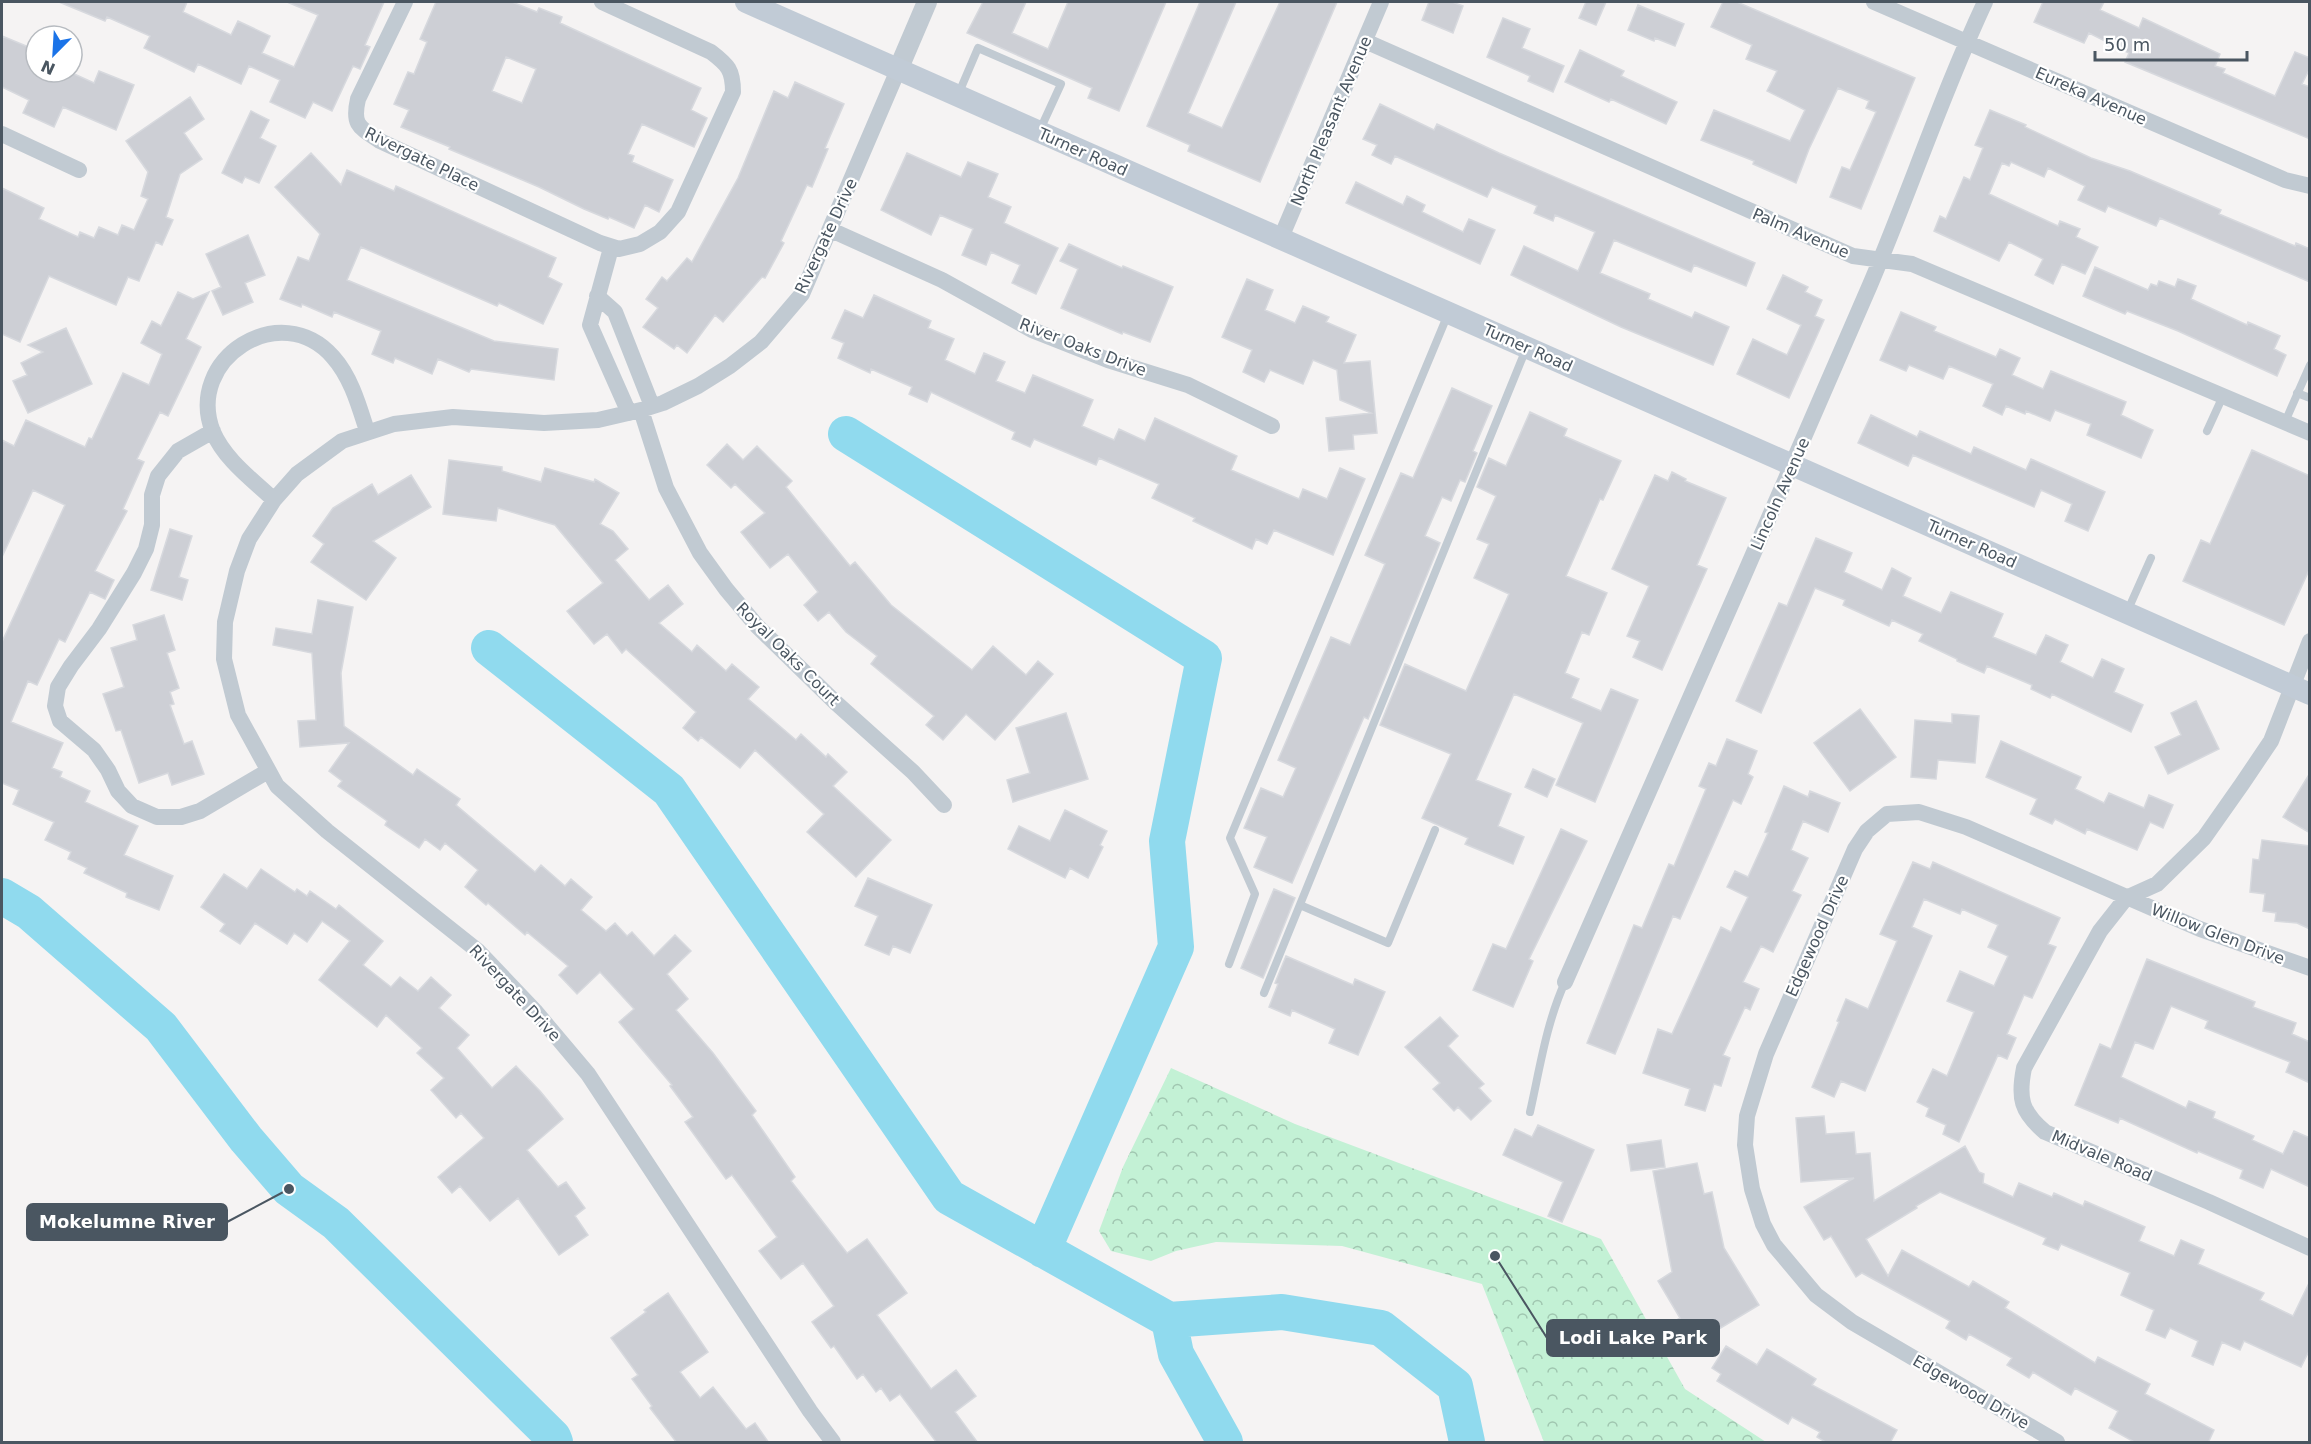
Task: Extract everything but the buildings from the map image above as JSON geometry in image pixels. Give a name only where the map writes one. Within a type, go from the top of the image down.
[{"type":"main road","name":"Turner Road","points":[[746,2],[2300,690]]},
{"type":"street","name":"Rivergate Place","points":[[405,2],[358,99],[355,115],[360,128],[380,141],[610,248]]},
{"type":"street","points":[[602,2],[711,52],[726,64],[733,76],[733,92],[678,212],[660,232],[640,244],[619,249],[610,248],[590,325],[641,409]]},
{"type":"street","points":[[898,70],[927,2]]},
{"type":"street","name":"North Pleasant Avenue","points":[[1280,240],[1381,2]]},
{"type":"street","name":"Eureka Avenue","points":[[1875,2],[2285,180],[2310,186]]},
{"type":"street","name":"Lincoln Avenue","points":[[1564,982],[1793,465],[1881,259],[1966,41],[1984,2]]},
{"type":"street","name":"Palm Avenue","points":[[1365,41],[1853,256],[1912,264],[2310,433]]},
{"type":"street","name":"Rivergate Drive","points":[[833,1443],[790,1382],[588,1074],[558,1038],[478,951],[327,831],[277,786],[238,715],[224,659],[225,622],[237,571],[249,539],[274,500],[297,474],[342,441],[394,424],[453,417],[544,423],[598,420],[641,409],[698,386],[730,366],[761,342],[802,294],[898,70]]},
{"type":"street","points":[[2,134],[79,170]]},
{"type":"street","name":"River Oaks Drive","points":[[831,230],[942,280],[1032,330],[1108,360],[1188,385],[1272,426]]},
{"type":"street","points":[[597,296],[615,312],[641,409]]},
{"type":"street","points":[[274,500],[226,454],[213,431],[207,399],[211,380],[228,355],[252,338],[271,332],[291,333],[313,341],[332,355],[347,375],[367,431]]},
{"type":"street","name":"Royal Oaks Court","points":[[641,409],[666,488],[700,553],[726,589],[757,626],[835,702],[913,772],[944,805]]},
{"type":"street","points":[[213,431],[178,451],[158,476],[152,495],[152,525],[146,549],[134,573],[99,629],[58,687],[55,706],[60,721],[94,750],[108,770],[118,791],[132,806],[156,817],[181,817],[200,811],[268,771]]},
{"type":"street","points":[[2126,898],[2157,884],[2204,838],[2271,741],[2300,690],[2310,641]]},
{"type":"street","name":"Edgewood Drive","points":[[2057,1443],[1852,1322],[1816,1295],[1774,1245],[1763,1224],[1752,1189],[1744,1145],[1747,1116],[1766,1054],[1855,849],[1867,831],[1887,814],[1919,812],[1966,827],[2042,858],[2126,898]]},
{"type":"street","name":"Willow Glen Drive","points":[[2126,898],[2200,929],[2310,968]]},
{"type":"street","name":"Midvale Road","points":[[2126,898],[2100,931],[2024,1068],[2020,1089],[2024,1107],[2032,1120],[2045,1132],[2310,1248]]},
{"type":"lane","points":[[957,96],[978,48],[1061,84],[1039,132]]},
{"type":"lane","points":[[1229,964],[1256,894],[1230,838],[1448,313]]},
{"type":"lane","points":[[1264,993],[1526,347]]},
{"type":"lane","points":[[2285,422],[2310,365]]},
{"type":"lane","points":[[2297,393],[2310,398]]},
{"type":"lane","points":[[2207,431],[2224,395]]},
{"type":"lane","points":[[2127,612],[2151,558]]},
{"type":"lane","points":[[1300,905],[1388,943],[1435,830]]},
{"type":"lane","points":[[1530,1112],[1544,1041],[1564,982]]},
{"type":"green space","points":[[1171,1068],[1295,1124],[1601,1239],[1685,1389],[1766,1442],[1544,1442],[1482,1284],[1342,1246],[1216,1242],[1176,1251],[1151,1261],[1111,1251],[1099,1231],[1123,1167]]},
{"type":"waterway","points":[[846,434],[1204,658],[1167,841],[1176,947],[1043,1250]]},
{"type":"waterway","points":[[489,648],[669,790],[949,1197],[1169,1320]]},
{"type":"waterway","points":[[2,896],[29,912],[161,1027],[246,1139],[289,1189],[336,1223],[553,1437],[555,1442]]},
{"type":"waterway","points":[[1225,1442],[1176,1354],[1169,1320],[1282,1312],[1381,1328],[1455,1386],[1467,1442]]},
{"type":"place","name":"Mokelumne River","points":[[289,1189]]},
{"type":"place","name":"Lodi Lake Park","points":[[1495,1256]]}]
